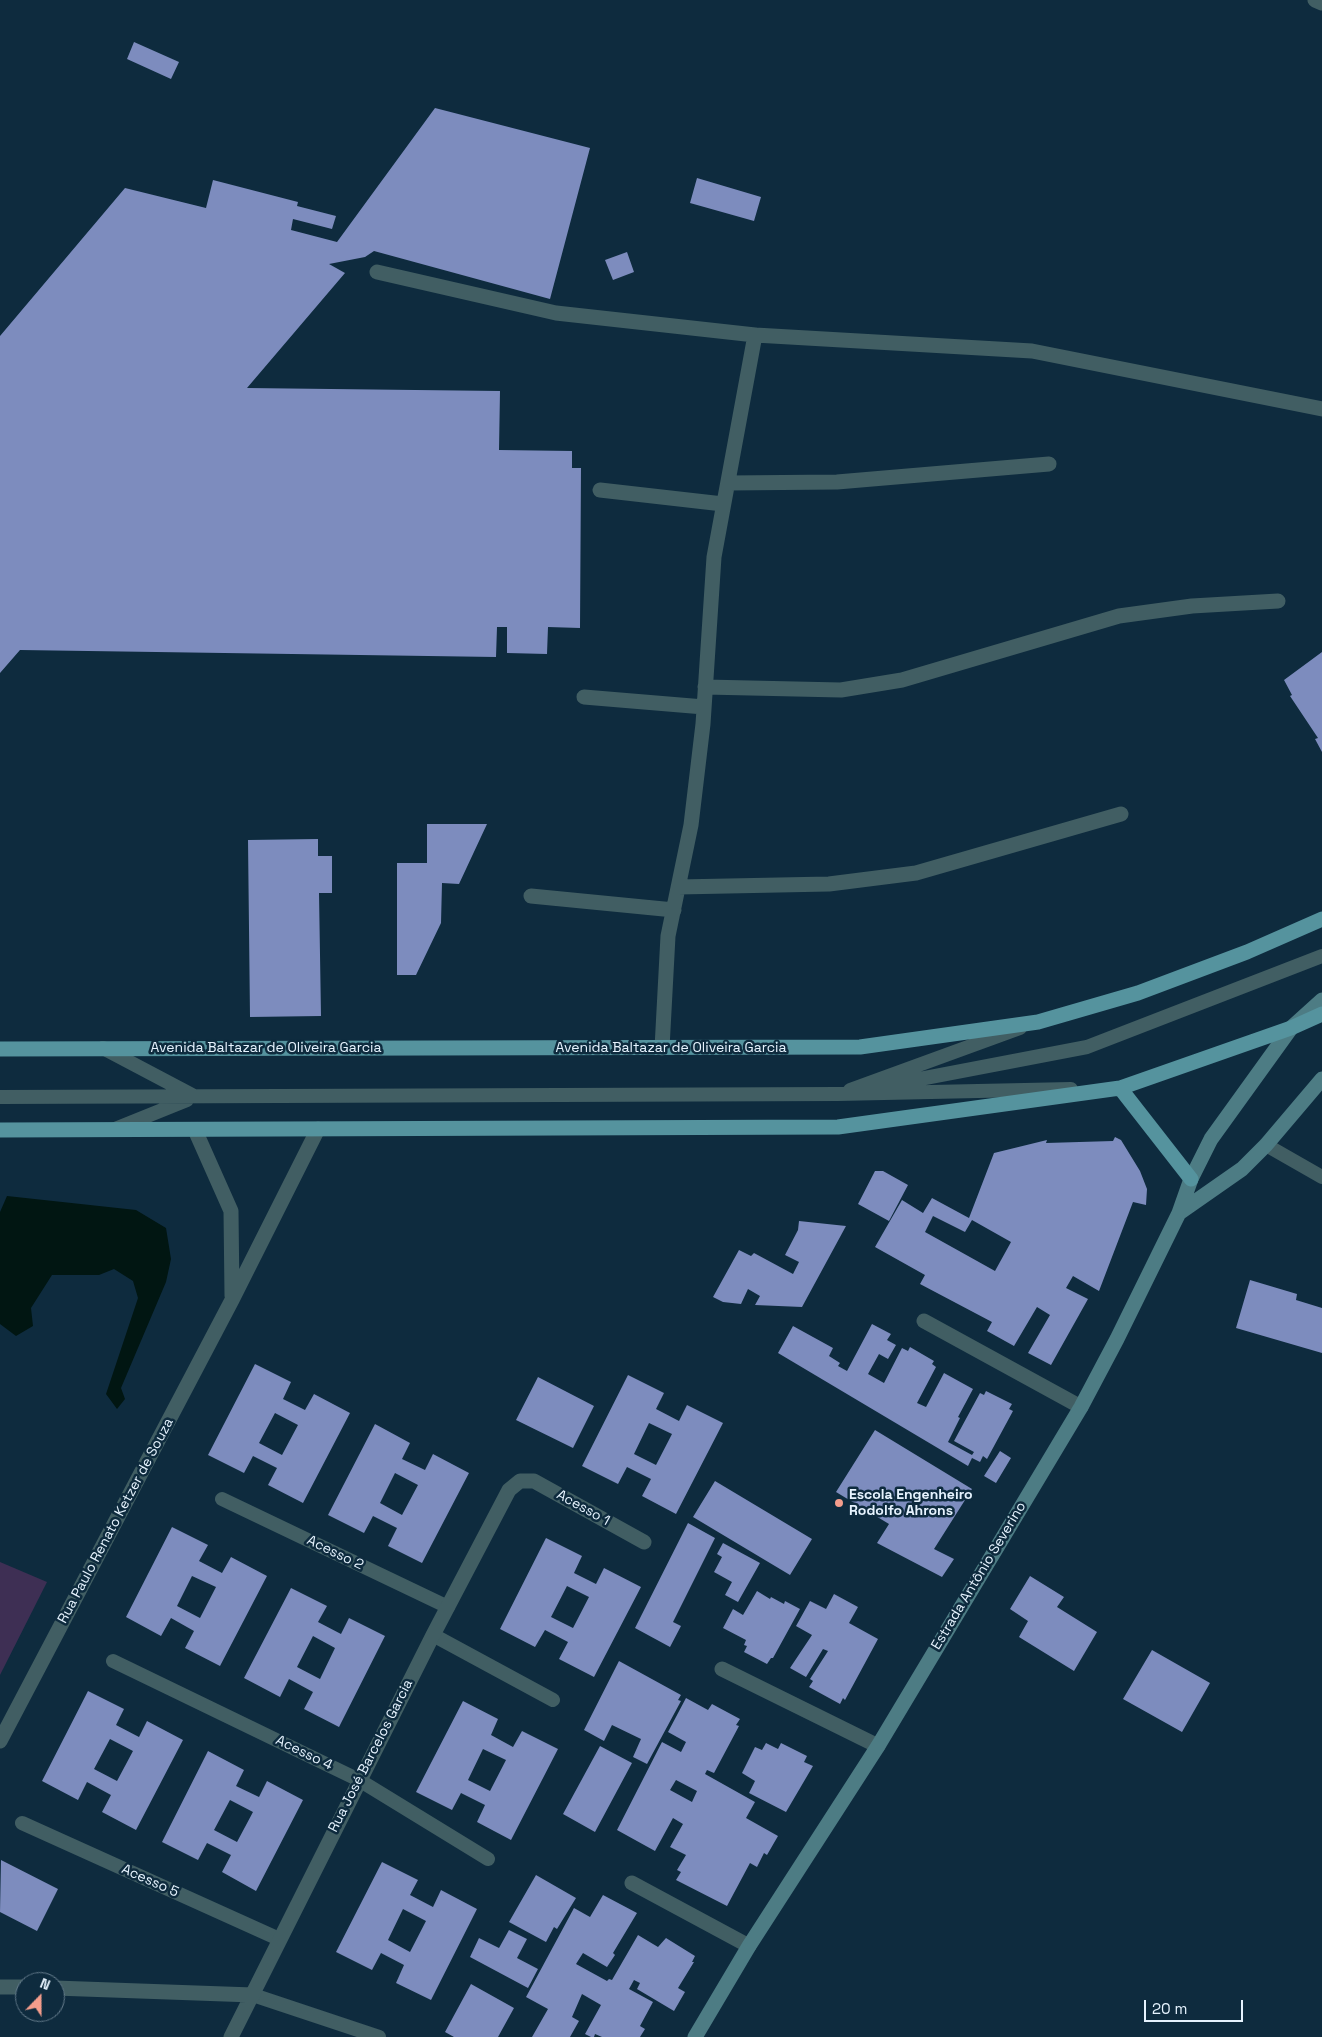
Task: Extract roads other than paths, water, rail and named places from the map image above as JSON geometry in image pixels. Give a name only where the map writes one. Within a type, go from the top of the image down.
[{"type":"main road","name":"Avenida Baltazar de Oliveira Garcia","points":[[0,1049],[860,1047],[1038,1022],[1138,993],[1247,952],[1322,919]]},
{"type":"main road","name":"Estrada Antônio Severino","points":[[695,2037],[749,1946],[878,1746],[1081,1407],[1118,1338],[1180,1213],[1191,1179],[1211,1139],[1292,1028],[1322,1000]]},
{"type":"main road","points":[[0,1130],[838,1127],[1120,1088],[1292,1028],[1322,1014]]},
{"type":"main road","name":"Estrada Antônio Severino","points":[[1180,1213],[1242,1169],[1266,1145],[1322,1078]]},
{"type":"main road","points":[[1120,1088],[1191,1179]]},
{"type":"street","points":[[1315,0],[1322,3]]},
{"type":"street","points":[[377,272],[556,313],[755,335],[1032,351],[1322,409]]},
{"type":"street","points":[[662,1048],[668,936],[690,825],[704,707],[714,557],[755,335]]},
{"type":"street","points":[[728,483],[837,482],[1049,464]]},
{"type":"street","points":[[600,490],[724,504]]},
{"type":"street","points":[[705,686],[850,688],[902,680],[1119,616],[1192,606],[1278,600]]},
{"type":"street","points":[[584,697],[704,707]]},
{"type":"street","points":[[678,887],[829,884],[916,873],[1121,814]]},
{"type":"street","points":[[531,896],[674,910]]},
{"type":"street","name":"Rua Paulo Renato Ketzer de Souza","points":[[0,1741],[232,1300],[318,1129]]},
{"type":"street","name":"Rua Paulo Renato Ketzer de Souza","points":[[195,1130],[231,1211],[232,1300]]},
{"type":"street","points":[[924,1321],[1081,1407]]},
{"type":"street","name":"Acesso 1","points":[[520,1481],[534,1481],[644,1542]]},
{"type":"street","name":"Rua José Barcelos Garcia","points":[[230,2037],[253,1995],[279,1939],[448,1606],[509,1490],[520,1481]]},
{"type":"street","points":[[722,1669],[878,1746]]},
{"type":"street","points":[[632,1883],[749,1946]]},
{"type":"street","points":[[0,1987],[15,1987]]},
{"type":"street","points":[[65,1988],[253,1995]]},
{"type":"lane","points":[[838,1094],[1087,1047],[1322,956]]},
{"type":"lane","points":[[838,1094],[1038,1022]]},
{"type":"lane","points":[[102,1048],[195,1097]]},
{"type":"lane","points":[[0,1097],[838,1094],[1120,1088]]},
{"type":"lane","points":[[113,1130],[195,1097]]},
{"type":"lane","points":[[1266,1145],[1322,1177]]},
{"type":"lane","name":"Acesso 2","points":[[222,1499],[448,1606]]},
{"type":"lane","points":[[433,1635],[552,1700]]},
{"type":"lane","name":"Acesso 4","points":[[113,1661],[360,1780],[488,1859]]},
{"type":"lane","name":"Acesso 5","points":[[22,1823],[279,1939]]},
{"type":"lane","points":[[253,1995],[379,2037]]},
{"type":"place","name":"Escola Engenheiro Rodolfo Ahrons","points":[[839,1503]]}]
